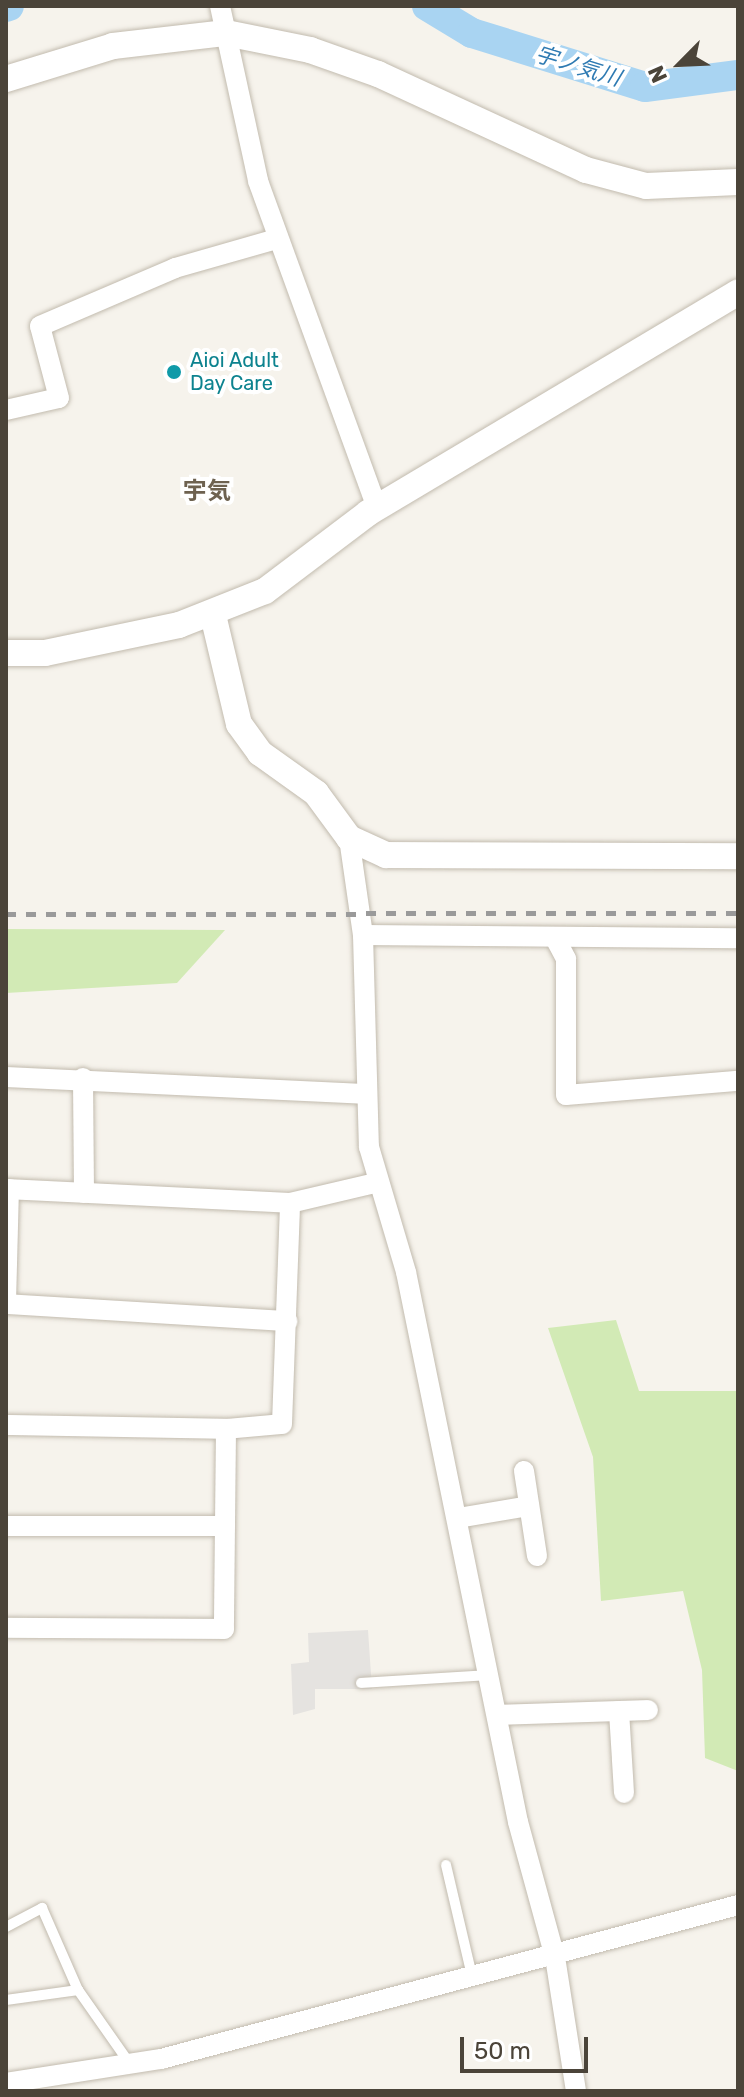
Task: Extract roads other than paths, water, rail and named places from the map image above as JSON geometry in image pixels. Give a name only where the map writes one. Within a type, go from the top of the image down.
[{"type":"street","points":[[220,6],[277,239],[377,508]]},
{"type":"street","points":[[6,79],[113,46],[226,33],[310,50],[378,74],[586,170],[646,186],[738,182]]},
{"type":"street","points":[[6,410],[59,398],[40,326],[175,268],[277,239]]},
{"type":"street","points":[[6,653],[45,653],[213,615],[265,591],[377,508],[738,292]]},
{"type":"street","points":[[213,615],[239,724],[260,753],[316,793],[349,838],[363,935],[364,1094],[375,1183],[406,1272],[497,1715],[555,1957],[576,2091]]},
{"type":"street","points":[[349,838],[386,855],[738,856]]},
{"type":"street","points":[[363,935],[738,938]]},
{"type":"street","points":[[555,938],[566,959],[566,1095],[738,1081]]},
{"type":"street","points":[[6,1077],[83,1078],[364,1094]]},
{"type":"street","points":[[83,1078],[84,1193]]},
{"type":"street","points":[[287,1321],[6,1303],[8,1189],[290,1203],[375,1183]]},
{"type":"street","points":[[6,1425],[226,1429],[282,1424],[290,1203]]},
{"type":"street","points":[[6,1628],[224,1629],[226,1429]]},
{"type":"street","points":[[524,1471],[537,1556]]},
{"type":"street","points":[[458,1518],[529,1506]]},
{"type":"street","points":[[6,1526],[225,1526]]},
{"type":"street","points":[[497,1715],[648,1710]]},
{"type":"street","points":[[619,1711],[624,1793]]},
{"type":"street","points":[[6,2083],[130,2064],[555,1957],[738,1905]]},
{"type":"lane","points":[[361,1683],[489,1675]]},
{"type":"lane","points":[[446,1865],[473,1978]]},
{"type":"lane","points":[[6,1927],[42,1908],[78,1990],[130,2064]]},
{"type":"lane","points":[[6,2000],[78,1990]]},
{"type":"waterway","name":"宇ノ気川","points":[[427,6],[472,33],[645,87],[738,75]]},
{"type":"railway","points":[[6,914],[738,913]]},
{"type":"place","name":"Aioi Adult Day Care","points":[[174,372]]},
{"type":"district","name":"宇気","points":[[207,492]]}]
